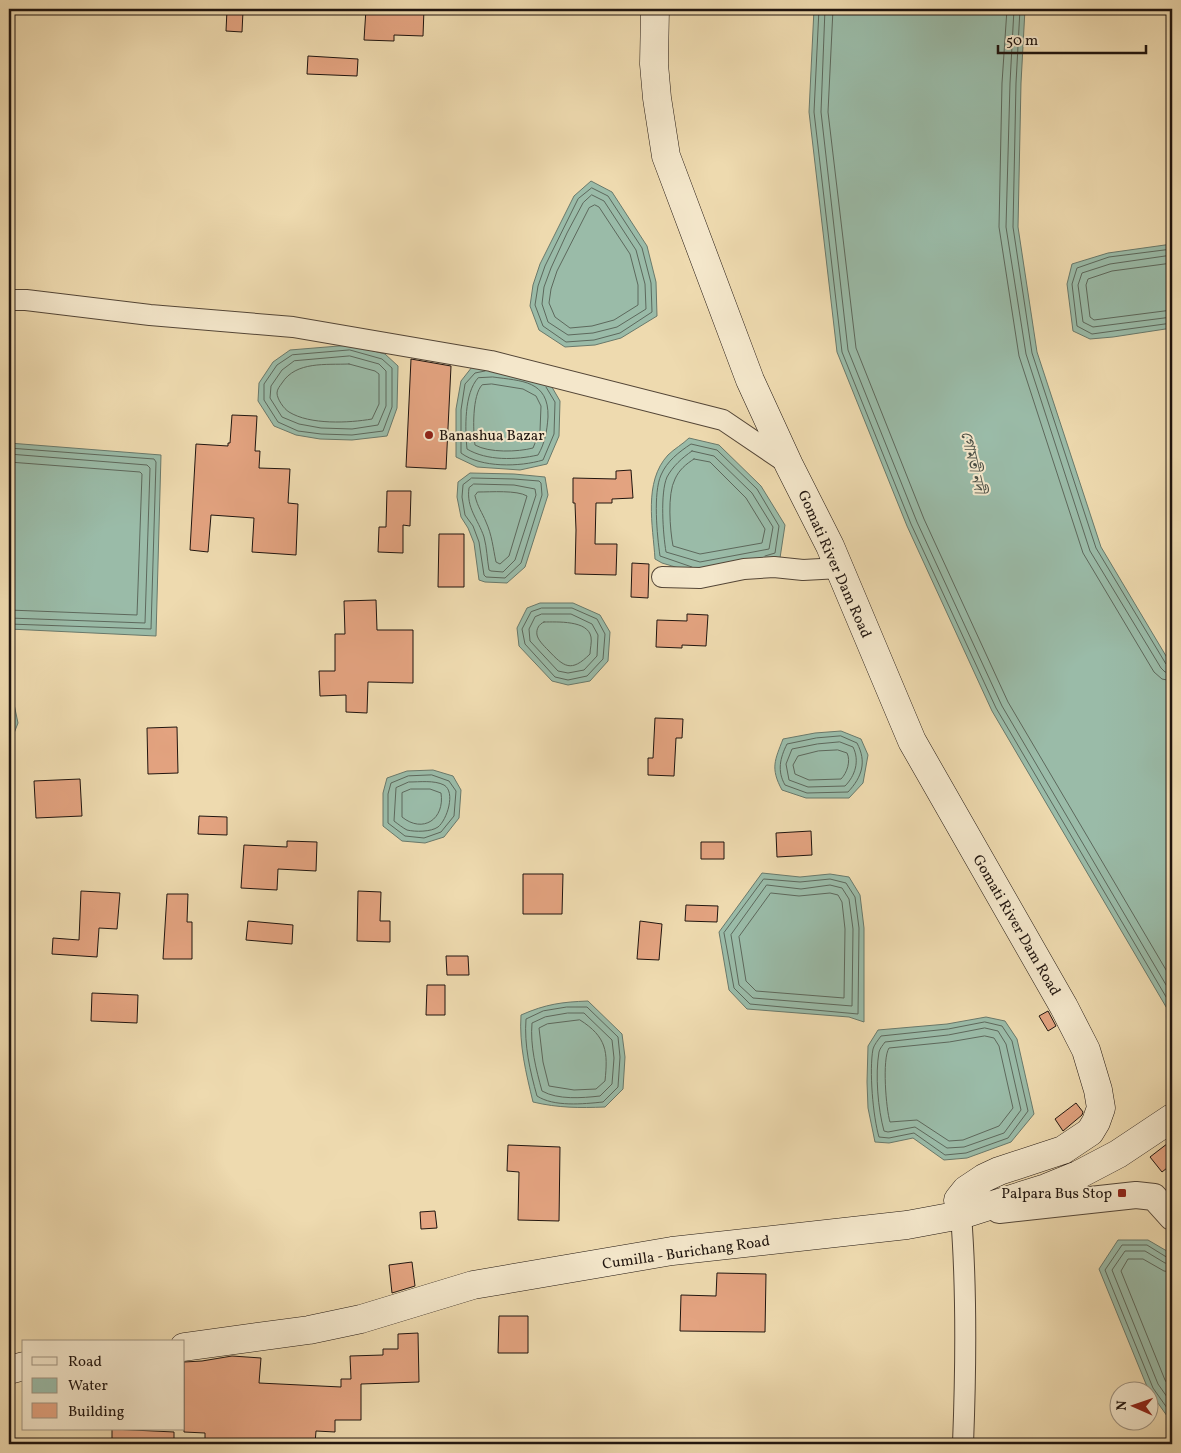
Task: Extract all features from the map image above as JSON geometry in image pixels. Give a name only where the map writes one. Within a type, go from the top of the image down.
[{"type":"main road","name":"Gomati River Dam Road","points":[[655,9],[655,72],[666,156],[750,380],[789,465],[840,568],[912,741],[1064,1008],[1086,1050],[1098,1090],[1101,1108],[1090,1132],[1063,1150],[999,1171],[984,1178],[966,1190],[958,1200],[960,1215]]},
{"type":"main road","name":"Cumilla - Burichang Road","points":[[185,1347],[309,1330],[361,1319],[473,1285],[653,1254],[907,1224],[960,1215],[1046,1188],[1078,1175],[1118,1154],[1172,1118]]},
{"type":"main road","points":[[9,1370],[22,1367]]},
{"type":"street","points":[[9,300],[26,300],[150,315],[293,327],[491,361],[723,420],[789,465]]},
{"type":"street","points":[[662,577],[700,578],[744,569],[774,567],[803,570],[840,568]]},
{"type":"street","points":[[962,1444],[965,1392],[965,1297],[960,1215],[1136,1195],[1154,1197],[1172,1217]]},
{"type":"water","name":"গোমতী নদী","points":[[814,9],[1025,9],[1021,83],[1018,227],[1037,352],[1101,547],[1172,666],[1172,1017],[992,711],[907,526],[837,352],[809,112]]},
{"type":"water","points":[[591,181],[612,192],[647,246],[656,282],[657,316],[621,338],[595,345],[565,347],[539,330],[530,306],[533,285],[540,264],[574,196]]},
{"type":"water","points":[[1172,244],[1172,328],[1090,339],[1073,331],[1067,284],[1072,264],[1108,253]]},
{"type":"water","points":[[351,345],[385,354],[398,366],[397,408],[387,436],[352,440],[320,439],[296,435],[274,426],[258,401],[259,383],[273,362],[290,350]]},
{"type":"water","points":[[472,367],[549,382],[560,401],[559,436],[547,464],[520,470],[477,467],[456,457],[456,409],[461,381]]},
{"type":"water","points":[[689,438],[719,445],[761,486],[785,525],[780,558],[699,574],[662,563],[655,559],[651,505],[655,478],[660,466],[668,455]]},
{"type":"water","points":[[9,443],[161,455],[156,636],[9,629]]},
{"type":"water","points":[[470,473],[545,477],[548,495],[525,567],[507,583],[479,580],[474,543],[461,517],[457,497],[458,482]]},
{"type":"water","points":[[540,603],[573,603],[600,615],[610,632],[608,661],[590,681],[568,685],[552,681],[519,646],[517,628],[527,608]]},
{"type":"water","points":[[9,702],[14,704],[18,723],[9,746]]},
{"type":"water","points":[[841,731],[861,739],[868,755],[863,783],[849,798],[806,798],[782,790],[776,776],[775,764],[783,739],[815,733]]},
{"type":"water","points":[[433,770],[453,776],[461,790],[459,818],[444,837],[425,843],[402,841],[383,826],[383,793],[387,778],[407,771]]},
{"type":"water","points":[[762,873],[800,877],[830,874],[849,877],[860,895],[864,928],[864,1022],[849,1017],[747,1009],[729,990],[719,932]]},
{"type":"water","points":[[588,1001],[622,1034],[625,1057],[623,1089],[605,1107],[569,1107],[533,1102],[522,1048],[521,1015],[554,1004]]},
{"type":"water","points":[[986,1017],[1005,1021],[1017,1039],[1034,1114],[1011,1142],[967,1158],[944,1160],[913,1138],[889,1143],[875,1142],[868,1108],[867,1082],[868,1046],[878,1030],[947,1024]]},
{"type":"water","points":[[1118,1240],[1148,1240],[1172,1254],[1172,1423],[1158,1403],[1158,1380],[1144,1380],[1099,1269]]},
{"type":"building","points":[[366,9],[424,9],[423,36],[394,35],[394,41],[364,40]]},
{"type":"building","points":[[227,10],[243,11],[242,32],[226,31]]},
{"type":"building","points":[[308,56],[358,59],[357,76],[307,74]]},
{"type":"building","points":[[411,359],[451,366],[446,469],[406,467]]},
{"type":"building","points":[[232,415],[257,416],[255,451],[260,451],[259,468],[290,469],[288,503],[298,504],[296,555],[252,552],[254,518],[211,515],[208,552],[190,550],[196,444],[228,446],[228,443],[230,443]]},
{"type":"building","points":[[631,470],[633,498],[612,499],[612,503],[596,503],[595,544],[617,544],[616,575],[575,574],[576,530],[573,478],[616,479],[616,471]]},
{"type":"building","points":[[387,491],[411,491],[410,526],[403,525],[403,553],[378,552],[379,527],[386,527]]},
{"type":"building","points":[[439,534],[464,534],[464,587],[438,587]]},
{"type":"building","points":[[632,563],[649,564],[648,598],[631,597]]},
{"type":"building","points":[[376,600],[377,630],[413,630],[413,683],[368,682],[367,713],[346,712],[346,695],[320,696],[319,671],[335,671],[335,634],[345,634],[344,601]]},
{"type":"building","points":[[687,614],[708,615],[706,646],[682,645],[682,648],[656,647],[657,620],[687,621]]},
{"type":"building","points":[[655,718],[683,719],[682,738],[676,738],[674,776],[648,775],[648,758],[653,758]]},
{"type":"building","points":[[177,727],[178,773],[148,774],[147,728]]},
{"type":"building","points":[[80,779],[82,816],[36,818],[34,781]]},
{"type":"building","points":[[199,816],[227,817],[227,835],[198,834]]},
{"type":"building","points":[[811,831],[812,855],[777,857],[776,833]]},
{"type":"building","points":[[287,841],[317,842],[316,871],[278,869],[277,890],[241,888],[244,845],[287,847]]},
{"type":"building","points":[[701,842],[724,842],[724,859],[701,859]]},
{"type":"building","points":[[523,874],[563,874],[562,914],[523,914]]},
{"type":"building","points":[[81,891],[120,893],[117,929],[99,928],[97,957],[52,954],[53,938],[79,940]]},
{"type":"building","points":[[358,891],[381,892],[380,921],[390,921],[390,942],[357,941]]},
{"type":"building","points":[[167,894],[188,894],[187,922],[192,922],[192,959],[163,959]]},
{"type":"building","points":[[686,905],[718,906],[717,922],[685,921]]},
{"type":"building","points":[[248,921],[293,925],[292,944],[246,940]]},
{"type":"building","points":[[640,921],[662,924],[659,960],[637,959]]},
{"type":"building","points":[[446,956],[468,956],[469,975],[447,975]]},
{"type":"building","points":[[427,985],[445,985],[445,1015],[426,1015]]},
{"type":"building","points":[[92,993],[138,995],[137,1023],[91,1021]]},
{"type":"building","points":[[1048,1011],[1056,1026],[1048,1031],[1039,1016]]},
{"type":"building","points":[[1076,1103],[1083,1112],[1082,1115],[1063,1131],[1055,1119]]},
{"type":"building","points":[[1172,1140],[1172,1164],[1162,1172],[1150,1157]]},
{"type":"building","points":[[508,1145],[560,1147],[559,1221],[518,1220],[519,1172],[507,1171]]},
{"type":"building","points":[[435,1211],[437,1228],[421,1229],[420,1212]]},
{"type":"building","points":[[412,1262],[415,1286],[392,1293],[389,1265]]},
{"type":"building","points":[[717,1273],[766,1274],[765,1332],[680,1331],[681,1295],[716,1296]]},
{"type":"building","points":[[499,1316],[528,1316],[528,1353],[498,1353]]},
{"type":"building","points":[[418,1333],[419,1382],[361,1384],[361,1420],[335,1420],[335,1432],[316,1431],[315,1444],[205,1444],[205,1433],[184,1432],[185,1362],[232,1356],[261,1358],[259,1383],[341,1387],[341,1379],[351,1379],[350,1356],[383,1355],[383,1349],[398,1349],[398,1334]]},
{"type":"building","points":[[112,1430],[174,1432],[174,1444],[112,1444]]},
{"type":"place","name":"Banashua Bazar","points":[[429,435]]},
{"type":"place","name":"Palpara Bus Stop","points":[[1122,1193]]}]
